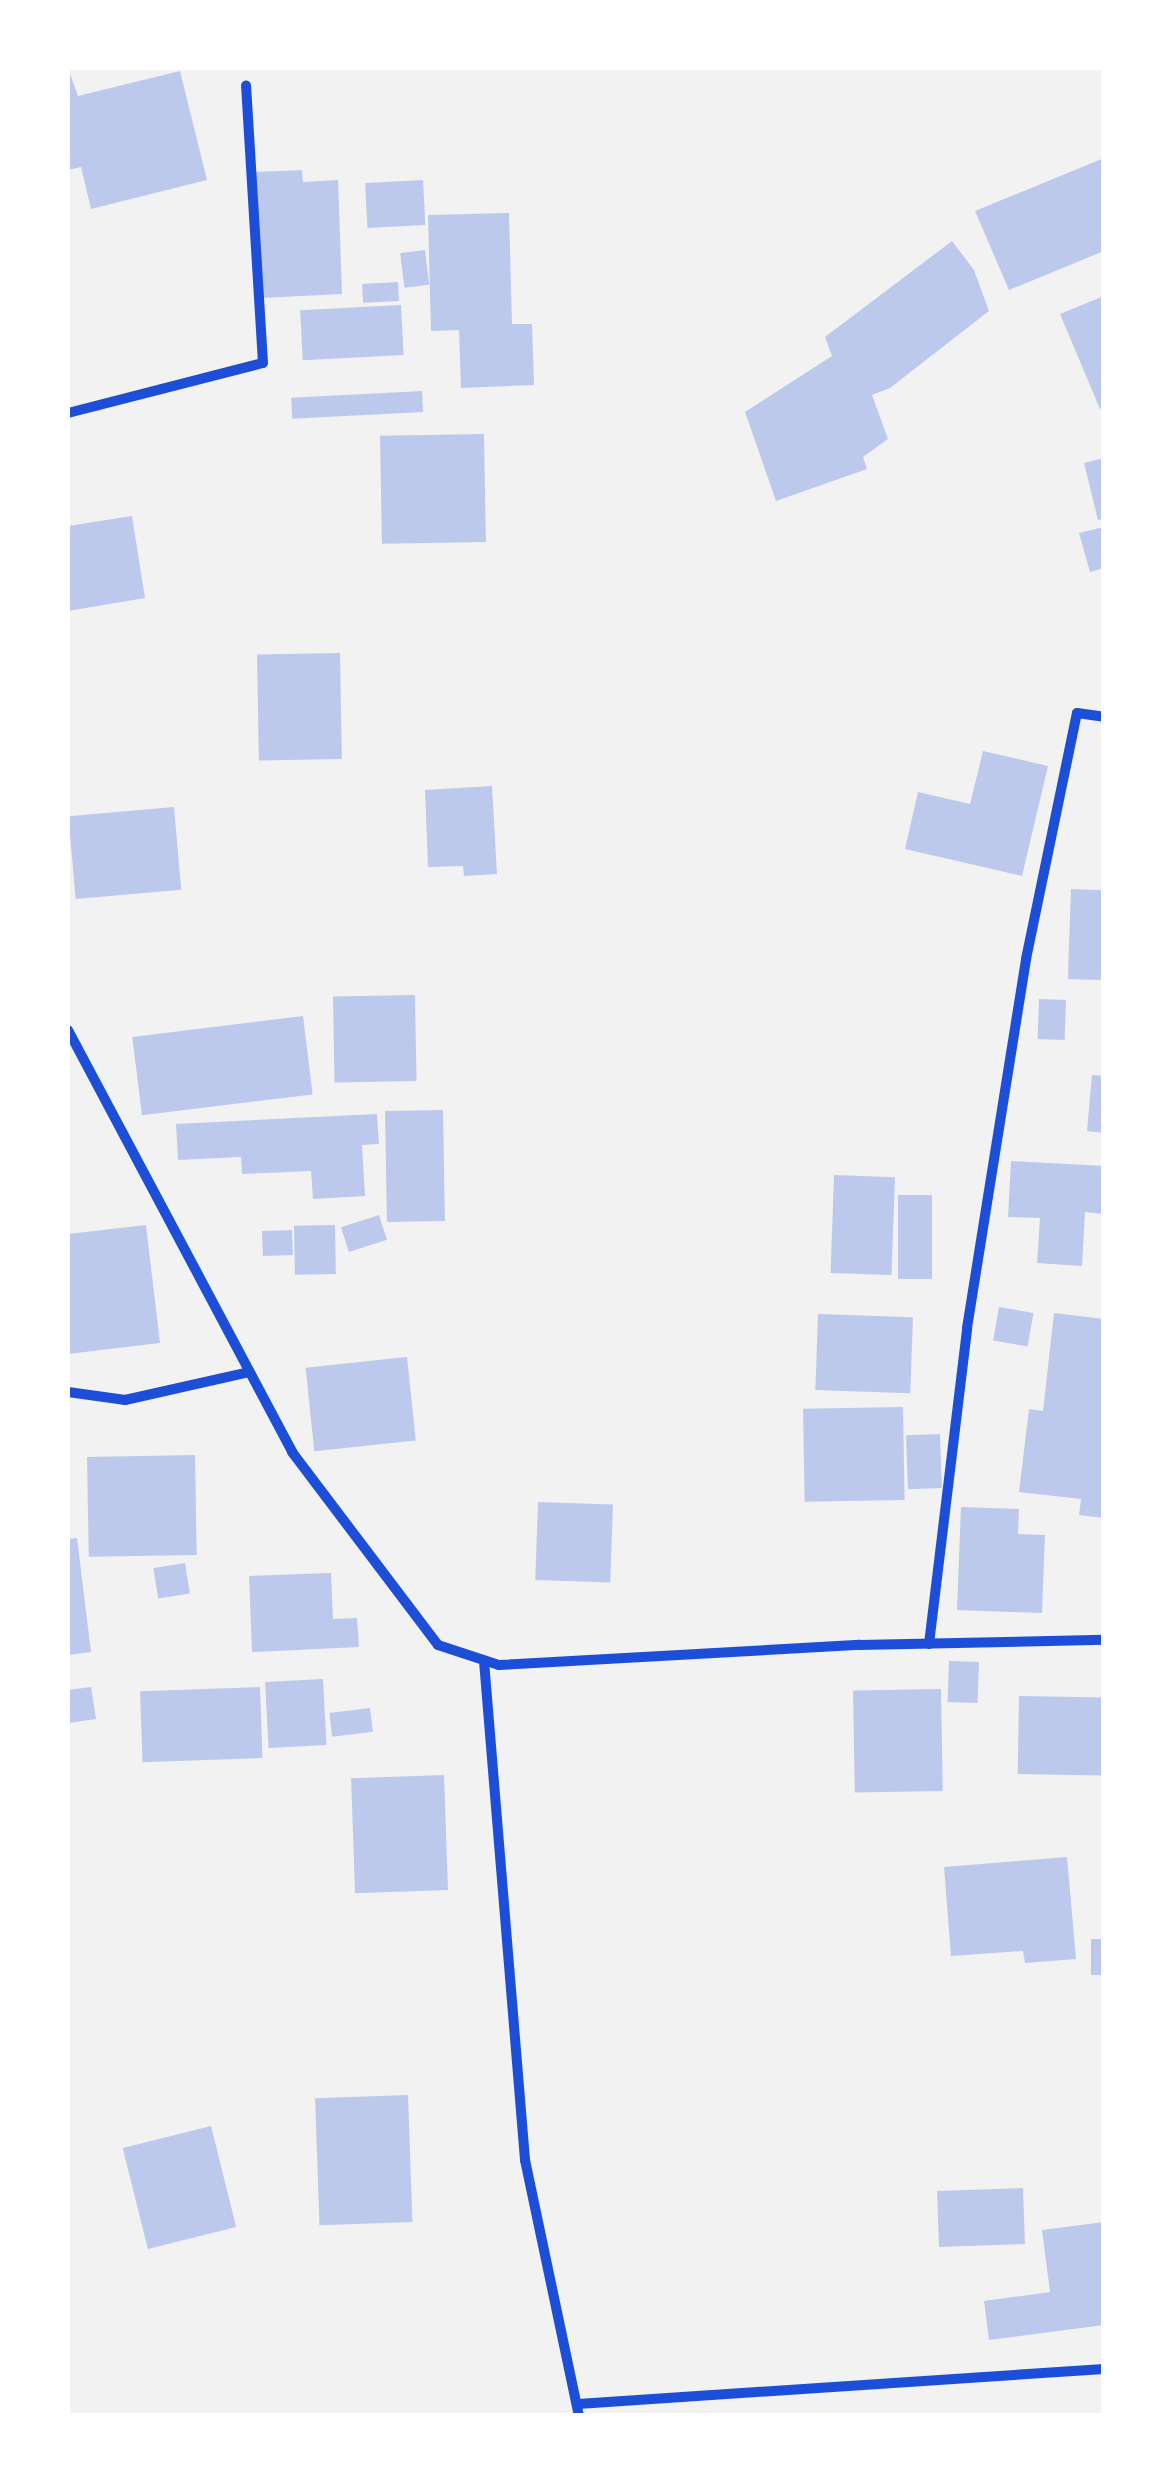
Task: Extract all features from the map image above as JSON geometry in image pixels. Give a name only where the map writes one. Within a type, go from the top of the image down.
[{"type":"street","points":[[68,413],[263,363],[246,86]]},
{"type":"street","points":[[930,1644],[967,1328],[1026,959],[1077,713],[1104,717]]},
{"type":"street","points":[[68,1030],[292,1452],[438,1645],[498,1665],[930,1644],[1104,1640]]},
{"type":"street","points":[[68,1392],[125,1400],[249,1372]]},
{"type":"street","points":[[484,1660],[525,2160],[578,2410],[1104,2369]]},
{"type":"building","points":[[68,68],[78,96],[180,71],[207,180],[91,209],[81,167],[68,170]]},
{"type":"building","points":[[1104,158],[1104,251],[1009,290],[975,211]]},
{"type":"building","points":[[302,170],[303,182],[338,180],[342,294],[261,298],[255,172]]},
{"type":"building","points":[[423,180],[425,225],[367,228],[365,183]]},
{"type":"building","points":[[509,213],[512,324],[532,324],[534,385],[461,388],[459,330],[431,331],[428,215]]},
{"type":"building","points":[[952,241],[974,270],[989,311],[890,388],[872,395],[888,439],[863,457],[867,469],[776,501],[745,412],[832,356],[825,337]]},
{"type":"building","points":[[425,250],[429,285],[404,288],[400,253]]},
{"type":"building","points":[[398,282],[399,301],[363,303],[362,284]]},
{"type":"building","points":[[1104,296],[1104,408],[1100,409],[1060,314]]},
{"type":"building","points":[[401,305],[404,355],[303,360],[300,310]]},
{"type":"building","points":[[422,391],[423,412],[292,419],[291,398]]},
{"type":"building","points":[[484,434],[486,542],[382,544],[380,436]]},
{"type":"building","points":[[1104,458],[1104,518],[1098,520],[1084,463]]},
{"type":"building","points":[[132,516],[145,598],[68,611],[68,526]]},
{"type":"building","points":[[1104,527],[1104,568],[1090,572],[1079,533]]},
{"type":"building","points":[[340,653],[342,759],[259,760],[257,654]]},
{"type":"building","points":[[983,751],[1048,766],[1022,876],[905,849],[918,792],[970,804]]},
{"type":"building","points":[[492,786],[497,874],[464,876],[463,866],[428,867],[425,790]]},
{"type":"building","points":[[174,807],[181,890],[76,899],[68,816]]},
{"type":"building","points":[[1071,889],[1104,890],[1101,980],[1068,979]]},
{"type":"building","points":[[415,995],[417,1081],[335,1082],[333,996]]},
{"type":"building","points":[[1039,999],[1066,1000],[1065,1040],[1038,1039]]},
{"type":"building","points":[[303,1016],[313,1094],[142,1115],[132,1037]]},
{"type":"building","points":[[1092,1075],[1104,1076],[1104,1133],[1087,1131]]},
{"type":"building","points":[[443,1110],[445,1221],[387,1222],[385,1111]]},
{"type":"building","points":[[377,1114],[379,1144],[362,1145],[365,1196],[313,1199],[311,1171],[242,1174],[241,1157],[178,1160],[176,1124]]},
{"type":"building","points":[[1011,1161],[1104,1166],[1104,1214],[1085,1212],[1082,1266],[1037,1263],[1040,1218],[1008,1217]]},
{"type":"building","points":[[834,1175],[895,1177],[892,1275],[831,1273]]},
{"type":"building","points":[[898,1195],[932,1195],[932,1279],[898,1279]]},
{"type":"building","points":[[379,1215],[387,1240],[349,1252],[341,1227]]},
{"type":"building","points":[[146,1225],[160,1343],[68,1354],[68,1234]]},
{"type":"building","points":[[335,1225],[336,1274],[295,1275],[294,1226]]},
{"type":"building","points":[[292,1230],[293,1255],[263,1256],[262,1231]]},
{"type":"building","points":[[999,1307],[1033,1313],[1028,1347],[993,1340]]},
{"type":"building","points":[[1054,1313],[1104,1319],[1104,1518],[1079,1515],[1081,1499],[1019,1492],[1029,1409],[1043,1411]]},
{"type":"building","points":[[818,1314],[913,1317],[910,1393],[815,1390]]},
{"type":"building","points":[[407,1357],[416,1441],[314,1451],[306,1368]]},
{"type":"building","points":[[903,1407],[905,1500],[805,1502],[803,1409]]},
{"type":"building","points":[[940,1434],[942,1488],[908,1489],[906,1435]]},
{"type":"building","points":[[195,1455],[197,1555],[89,1557],[87,1457]]},
{"type":"building","points":[[538,1502],[613,1505],[610,1583],[535,1580]]},
{"type":"building","points":[[961,1507],[1019,1509],[1018,1534],[1045,1535],[1042,1613],[957,1610]]},
{"type":"building","points":[[77,1538],[91,1652],[68,1655],[68,1539]]},
{"type":"building","points":[[185,1563],[190,1594],[158,1599],[153,1568]]},
{"type":"building","points":[[331,1573],[333,1619],[357,1618],[359,1647],[252,1652],[249,1576]]},
{"type":"building","points":[[949,1661],[979,1662],[978,1703],[948,1702]]},
{"type":"building","points":[[323,1679],[326,1745],[269,1748],[265,1682]]},
{"type":"building","points":[[91,1687],[96,1719],[68,1723],[68,1690]]},
{"type":"building","points":[[260,1687],[262,1758],[143,1762],[140,1691]]},
{"type":"building","points":[[941,1689],[943,1791],[855,1793],[853,1691]]},
{"type":"building","points":[[1019,1696],[1104,1697],[1103,1775],[1018,1774]]},
{"type":"building","points":[[370,1708],[373,1732],[332,1737],[329,1713]]},
{"type":"building","points":[[444,1775],[448,1890],[355,1893],[351,1778]]},
{"type":"building","points":[[1067,1857],[1076,1959],[1025,1963],[1023,1951],[951,1956],[944,1867]]},
{"type":"building","points":[[1091,1939],[1104,1939],[1104,1975],[1091,1975]]},
{"type":"building","points":[[408,2095],[412,2222],[319,2225],[315,2098]]},
{"type":"building","points":[[211,2126],[236,2227],[148,2249],[123,2148]]},
{"type":"building","points":[[1023,2188],[1025,2244],[939,2247],[937,2191]]},
{"type":"building","points":[[1104,2222],[1104,2325],[989,2340],[984,2301],[1050,2292],[1042,2230]]}]
